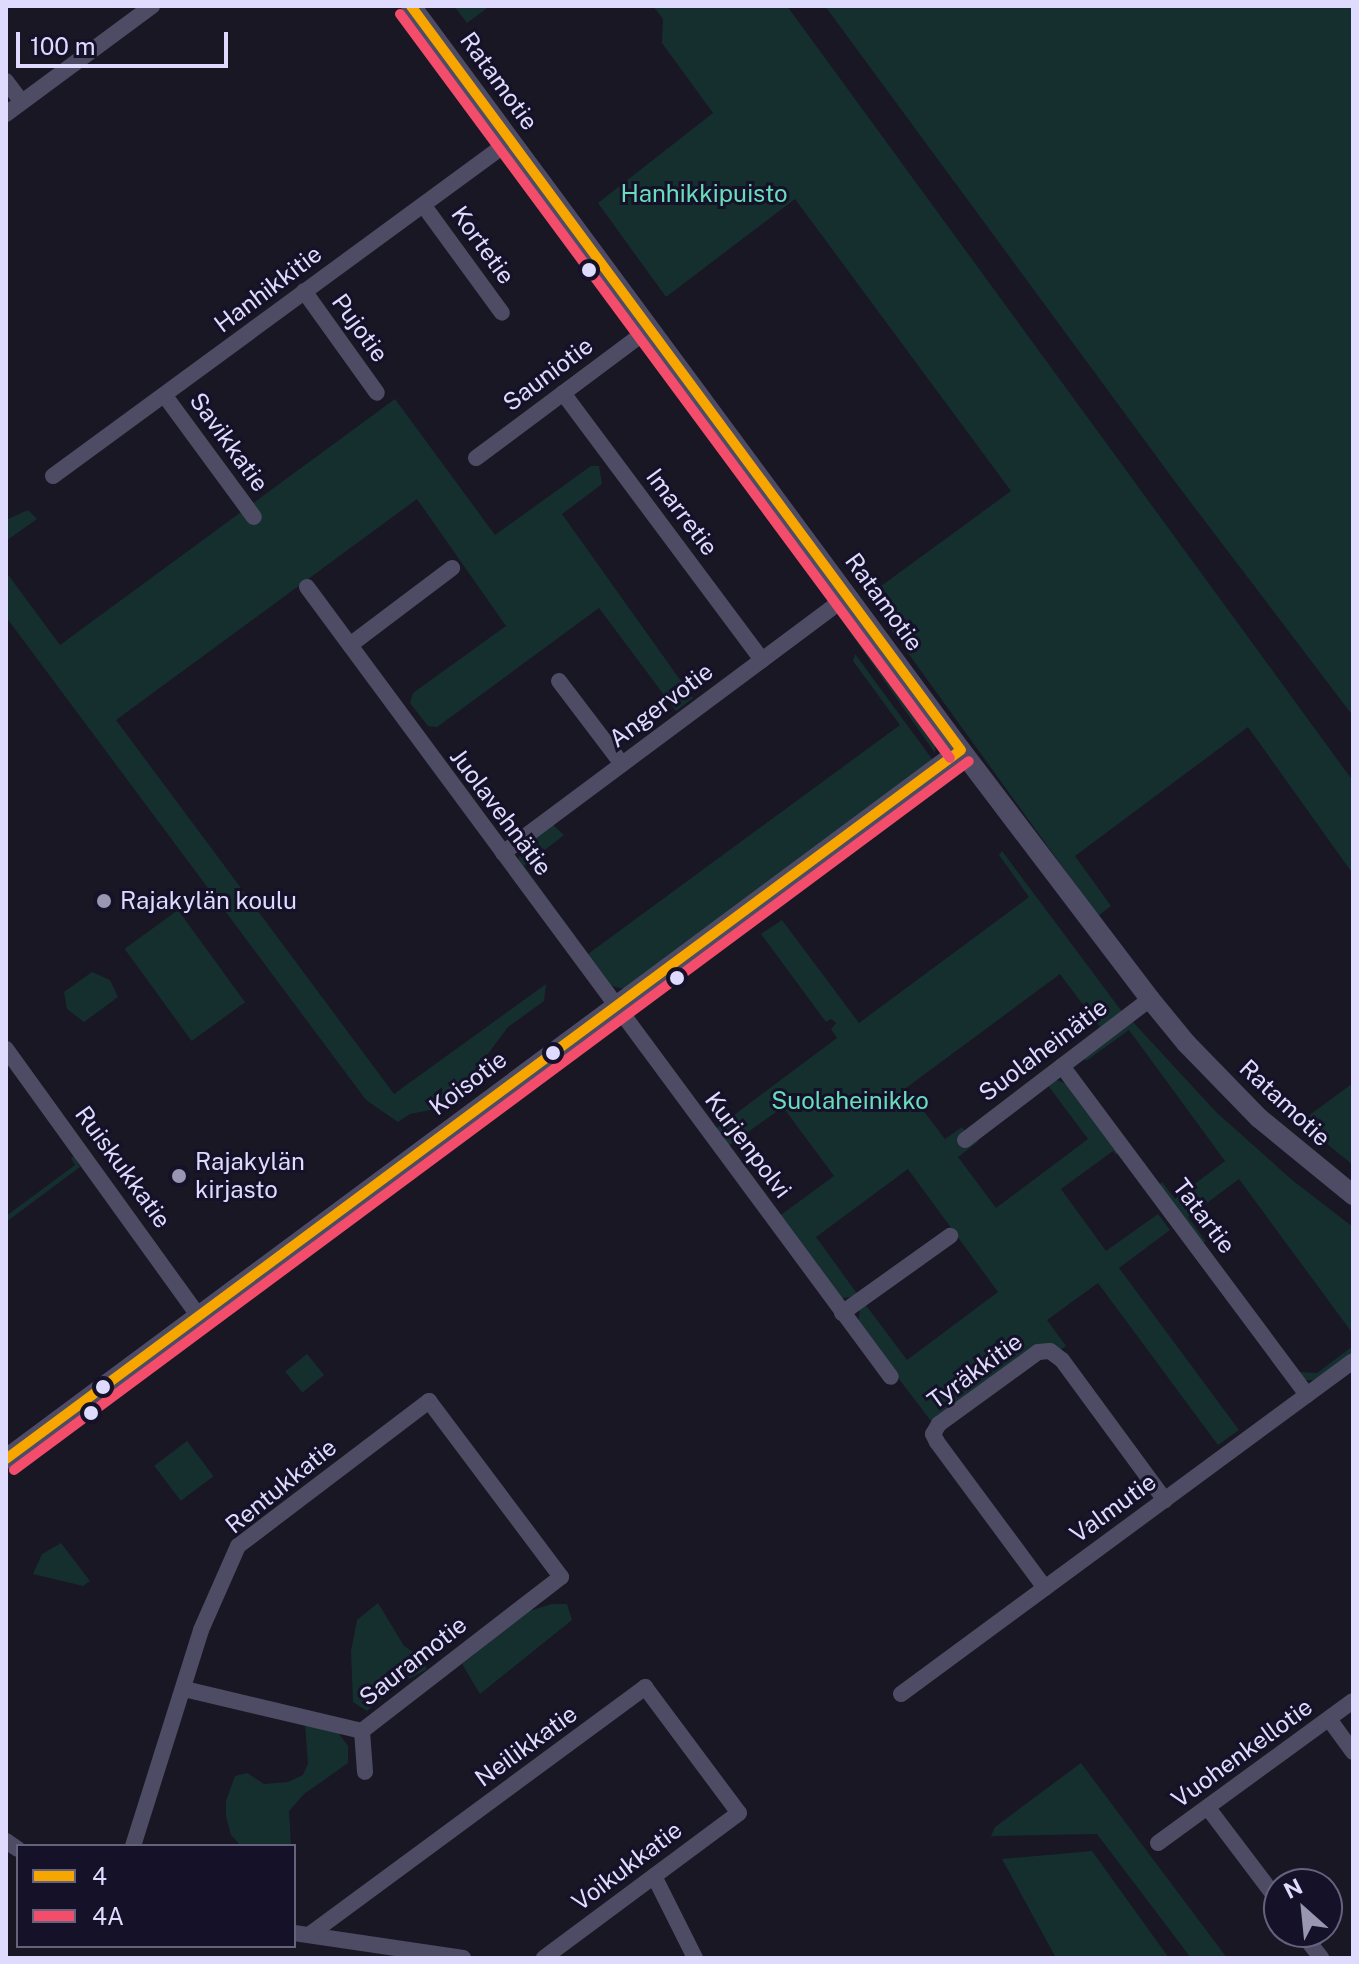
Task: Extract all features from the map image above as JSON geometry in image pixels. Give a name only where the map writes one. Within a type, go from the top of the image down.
[{"type":"street","name":"Ratamotie","points":[[411,6],[847,597],[1150,999],[1186,1043],[1259,1118],[1353,1195]]},
{"type":"street","points":[[6,114],[143,9]]},
{"type":"street","points":[[6,81],[22,102]]},
{"type":"street","name":"Hanhikkitie","points":[[53,476],[510,141]]},
{"type":"street","name":"Kortetie","points":[[424,206],[502,313]]},
{"type":"street","name":"Pujotie","points":[[304,291],[377,393]]},
{"type":"street","name":"Sauniotie","points":[[476,458],[649,329]]},
{"type":"street","name":"Imarretie","points":[[563,393],[762,660]]},
{"type":"street","name":"Savikkatie","points":[[165,396],[254,517]]},
{"type":"street","points":[[350,645],[452,568]]},
{"type":"street","name":"Juolavehnätie","points":[[307,587],[615,1007]]},
{"type":"street","name":"Angervotie","points":[[503,853],[847,597]]},
{"type":"street","points":[[559,681],[622,764]]},
{"type":"street","name":"Koisotie","points":[[6,1459],[961,750]]},
{"type":"street","name":"Suolaheinätie","points":[[965,1140],[1150,999]]},
{"type":"street","name":"Kurjenpolvi","points":[[615,1007],[891,1377]]},
{"type":"street","name":"Ruiskukkatie","points":[[6,1049],[198,1315]]},
{"type":"street","name":"Tatartie","points":[[1062,1066],[1307,1395]]},
{"type":"street","points":[[842,1313],[950,1236]]},
{"type":"street","name":"Tyräkkitie","points":[[1045,1588],[937,1442],[933,1434],[939,1424],[1038,1352],[1050,1351],[1062,1360],[1165,1500]]},
{"type":"street","name":"Valmutie","points":[[901,1694],[1353,1361]]},
{"type":"street","name":"Rentukkatie","points":[[134,1844],[185,1689],[201,1630],[238,1546],[429,1401],[561,1577]]},
{"type":"street","name":"Sauramotie","points":[[185,1689],[362,1731],[561,1577]]},
{"type":"street","name":"Neilikkatie","points":[[302,1934],[645,1687],[739,1813]]},
{"type":"street","name":"Vuohenkellotie","points":[[1158,1843],[1353,1701]]},
{"type":"street","points":[[1329,1719],[1353,1752]]},
{"type":"street","points":[[362,1731],[365,1772]]},
{"type":"street","points":[[1208,1808],[1263,1881]]},
{"type":"street","name":"Voikukkatie","points":[[544,1958],[739,1813]]},
{"type":"street","points":[[654,1876],[695,1958]]},
{"type":"street","points":[[302,1934],[463,1958]]},
{"type":"green space","points":[[454,6],[490,6],[467,23]]},
{"type":"green space","name":"Hanhikkipuisto","points":[[653,6],[787,6],[1353,781],[1353,874],[1248,727],[1075,856],[1111,906],[1098,916],[869,599],[877,589],[1011,491],[795,199],[666,297],[598,203],[713,113],[662,43],[663,19]]},
{"type":"green space","points":[[825,6],[1353,6],[1353,716],[1176,483]]},
{"type":"green space","points":[[395,399],[495,535],[591,466],[599,466],[602,484],[562,514],[693,698],[676,711],[599,608],[437,727],[428,726],[410,703],[413,693],[506,626],[417,499],[116,720],[394,1094],[546,984],[544,1001],[508,1027],[461,1090],[460,1104],[410,1114],[398,1122],[366,1100],[6,617],[6,572],[60,645]]},
{"type":"green space","points":[[28,510],[37,519],[6,541],[6,520]]},
{"type":"green space","points":[[838,615],[850,616],[936,731],[935,753]]},
{"type":"green space","points":[[855,654],[932,759],[931,763],[624,989],[612,986],[518,861],[522,847],[553,825],[564,835],[524,866],[588,954],[900,725],[853,661]]},
{"type":"green space","name":"Suolaheinikko","points":[[1002,851],[1123,1013],[1103,1028],[1099,1026],[1060,974],[906,1088],[945,1139],[962,1127],[971,1139],[979,1141],[958,1157],[996,1208],[1088,1139],[1047,1084],[1057,1080],[1071,1086],[1119,1151],[1116,1155],[1113,1151],[1061,1189],[1106,1251],[1158,1214],[1170,1230],[1119,1268],[1239,1430],[1218,1445],[1098,1283],[1047,1320],[1066,1346],[1060,1350],[1054,1347],[931,1421],[858,1325],[860,1308],[865,1304],[907,1360],[998,1292],[908,1169],[816,1237],[858,1295],[838,1297],[778,1217],[834,1176],[783,1107],[727,1147],[714,1130],[837,1038],[831,1029],[836,1023],[831,1019],[826,1022],[761,934],[782,920],[859,1023],[1029,897],[999,855]]},
{"type":"green space","points":[[178,910],[245,1002],[192,1041],[125,949]]},
{"type":"green space","points":[[92,972],[110,980],[118,997],[84,1022],[67,1009],[64,992]]},
{"type":"green space","points":[[1132,1021],[1216,1112],[1292,1180],[1353,1227],[1353,1334],[1239,1179],[1188,1217],[1206,1242],[1200,1243],[1158,1186],[1162,1182],[1175,1199],[1225,1161],[1129,1030],[1086,1061],[1083,1058]]},
{"type":"green space","points":[[1353,1083],[1353,1165],[1300,1122]]},
{"type":"green space","points":[[74,1156],[80,1167],[6,1222],[6,1216],[75,1165],[71,1158]]},
{"type":"green space","points":[[1353,1346],[1353,1354],[1315,1380],[1306,1380],[1298,1372],[1317,1373]]},
{"type":"green space","points":[[307,1354],[324,1375],[302,1393],[285,1372]]},
{"type":"green space","points":[[187,1441],[213,1476],[181,1501],[154,1466]]},
{"type":"green space","points":[[61,1543],[90,1581],[83,1586],[33,1574],[42,1554]]},
{"type":"green space","points":[[378,1603],[404,1646],[418,1655],[427,1669],[397,1686],[367,1711],[353,1702],[351,1651],[357,1620]]},
{"type":"green space","points":[[552,1604],[567,1604],[572,1620],[480,1694],[462,1664],[529,1611]]},
{"type":"green space","points":[[305,1724],[337,1731],[348,1746],[348,1763],[304,1794],[289,1811],[291,1844],[239,1844],[231,1835],[226,1816],[226,1801],[235,1776],[247,1773],[264,1784],[288,1782],[303,1775],[308,1764]]},
{"type":"green space","points":[[1081,1763],[1227,1958],[1191,1958],[1097,1834],[991,1836],[995,1827]]},
{"type":"green space","points":[[1092,1851],[1169,1958],[1056,1958],[1002,1859]]},
{"type":"transit line","name":"4","points":[[411,6],[961,750]]},
{"type":"transit line","name":"4A","points":[[400,14],[950,758]]},
{"type":"transit line","name":"4","points":[[6,1459],[961,750]]},
{"type":"transit line","name":"4A","points":[[14,1470],[969,761]]},
{"type":"place","name":"Rajakylän koulu","points":[[104,901]]},
{"type":"place","name":"Rajakylän kirjasto","points":[[179,1176]]}]
